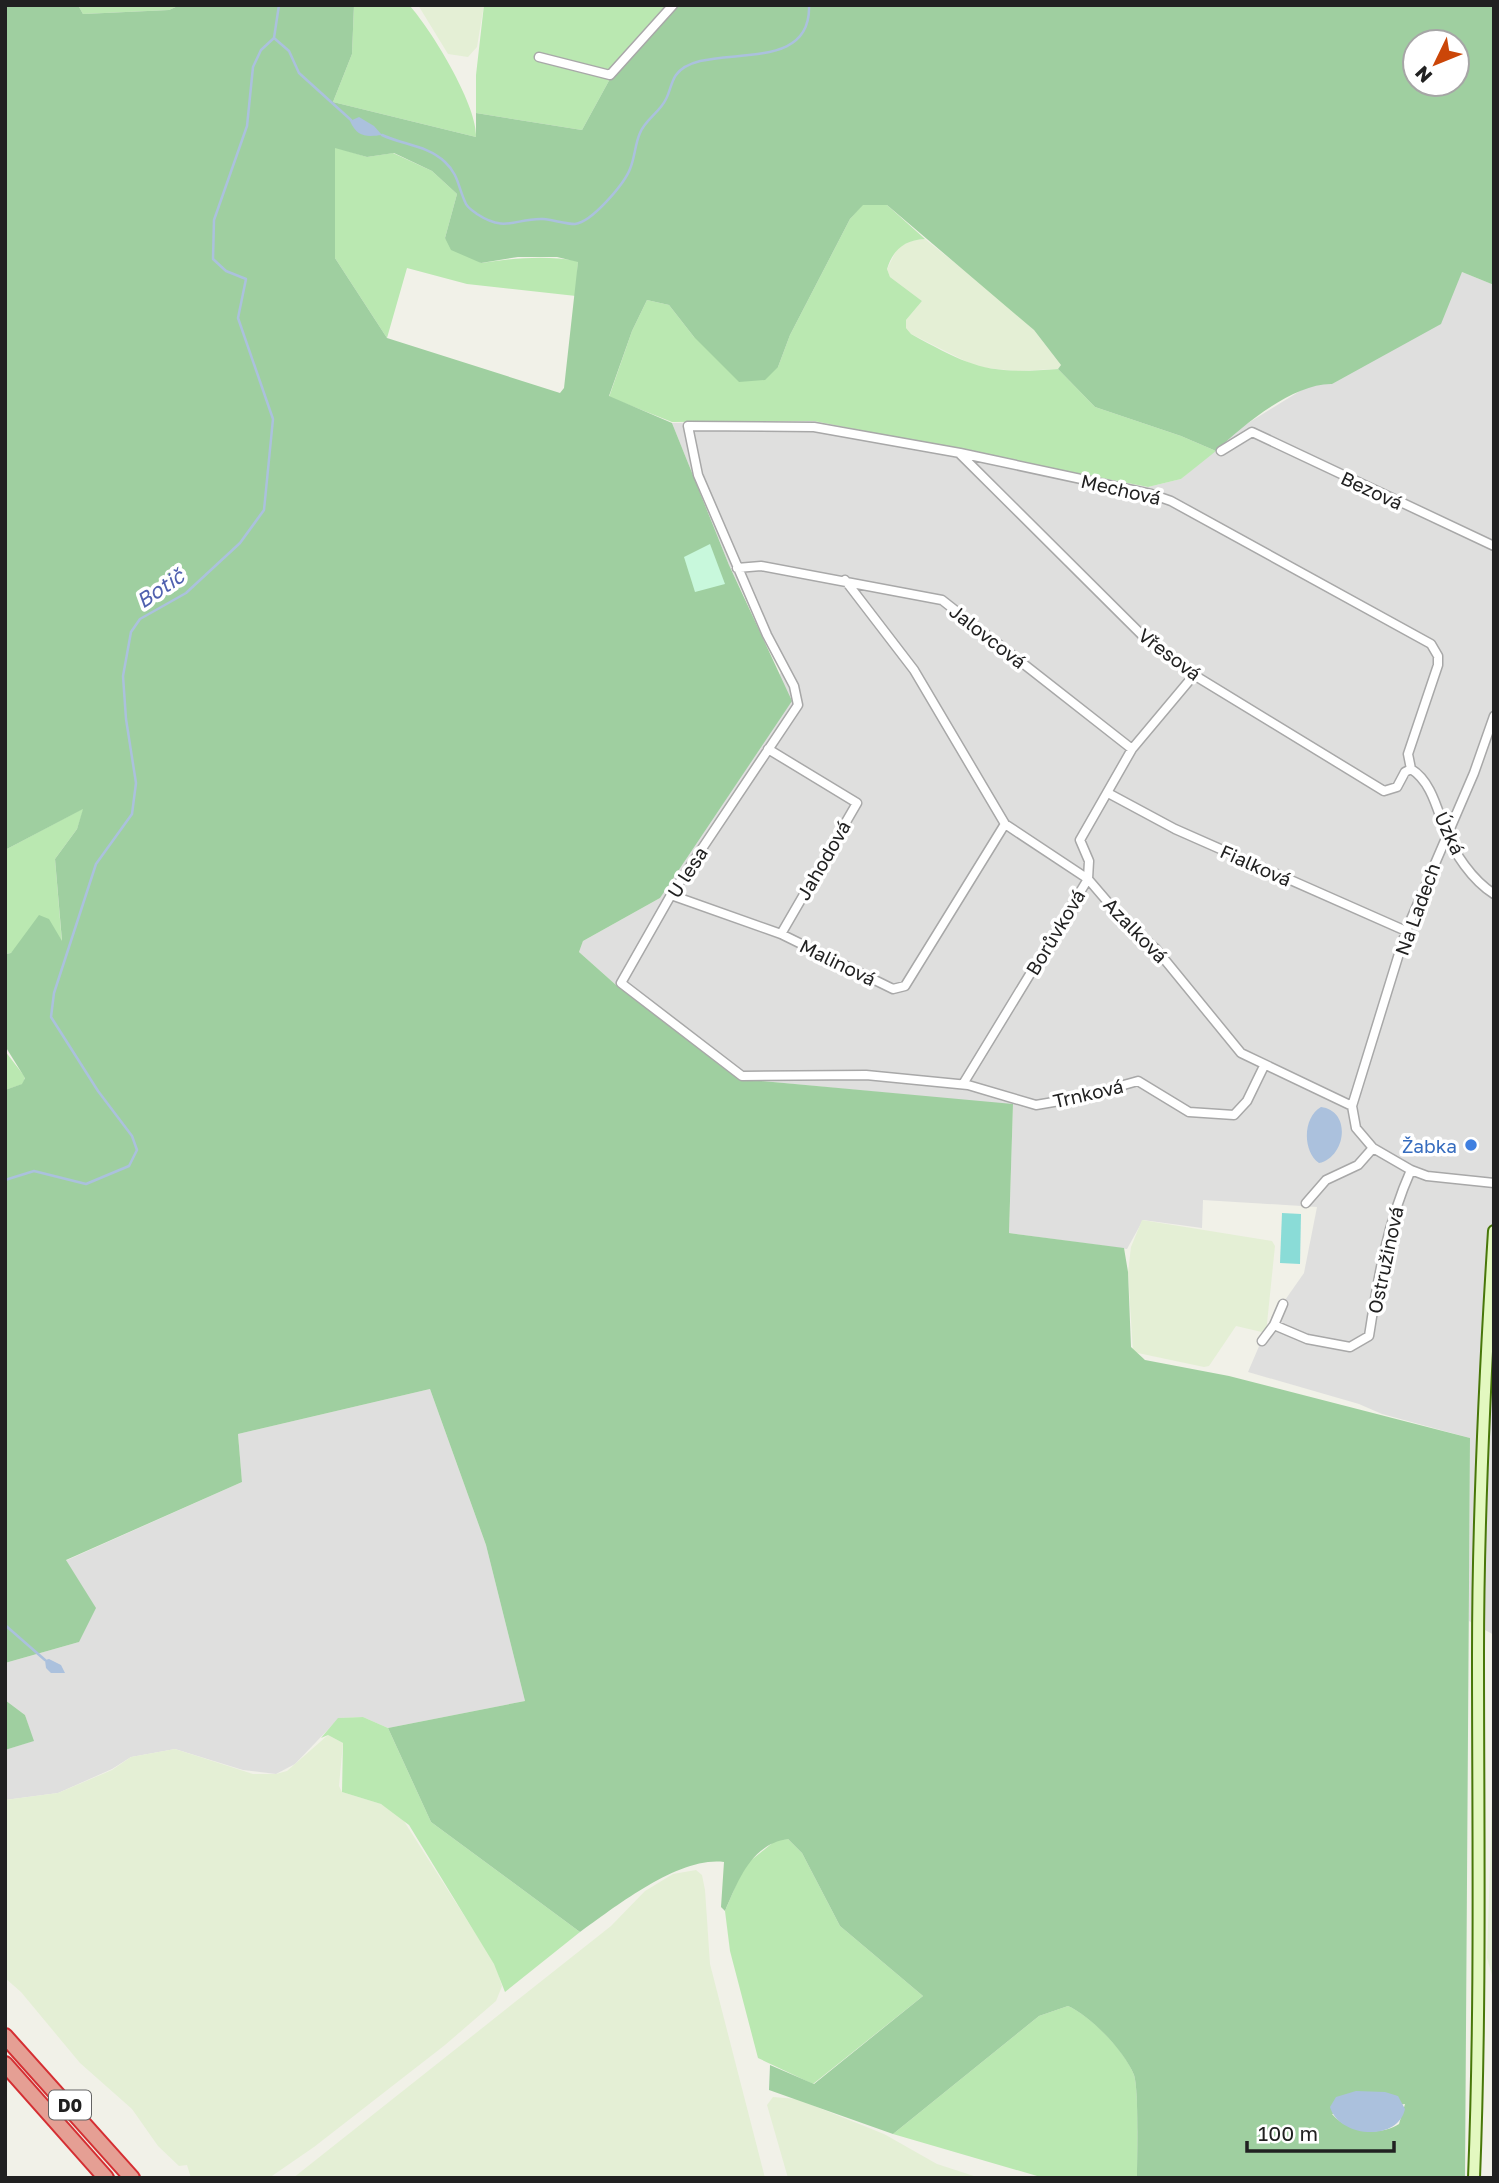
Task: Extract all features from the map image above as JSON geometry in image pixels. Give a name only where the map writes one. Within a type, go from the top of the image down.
[{"type":"highway","name":"D0","points":[[5,2036],[132,2178]]},
{"type":"highway","name":"D0","points":[[5,2064],[106,2178]]},
{"type":"main road","points":[[1474,2178],[1479,2054],[1478,1652],[1484,1409],[1494,1231]]},
{"type":"street","points":[[539,57],[610,75],[673,5]]},
{"type":"street","name":"Mechová","points":[[688,426],[814,427],[960,453],[1171,501],[1431,644],[1438,656],[1438,665],[1408,754],[1411,769]]},
{"type":"street","name":"U lesa","points":[[688,426],[698,475],[737,568],[794,686],[799,705],[671,895],[621,983],[742,1076],[866,1075],[963,1084]]},
{"type":"street","name":"Bezová","points":[[1221,451],[1252,432],[1494,546]]},
{"type":"street","name":"Vřesová","points":[[960,453],[1152,645],[1194,675],[1384,790],[1397,787],[1405,772],[1411,769]]},
{"type":"street","name":"Jalovcová","points":[[737,568],[761,566],[942,600],[1132,750]]},
{"type":"street","name":"Azalková","points":[[845,580],[914,670],[1005,824],[1088,878],[1124,921],[1156,949],[1241,1053],[1352,1106]]},
{"type":"street","name":"Borůvková","points":[[963,1084],[1088,878],[1089,861],[1080,840],[1132,750],[1194,675]]},
{"type":"street","name":"Na Ladech","points":[[1352,1106],[1406,931],[1446,832],[1474,773],[1494,716]]},
{"type":"street","name":"Jahodová","points":[[768,748],[857,803],[780,934]]},
{"type":"street","name":"Úzká","points":[[1411,769],[1425,783],[1446,832],[1472,875],[1494,894]]},
{"type":"street","name":"Fialková","points":[[1108,793],[1175,829],[1406,931]]},
{"type":"street","name":"Malinová","points":[[671,895],[780,934],[893,989],[905,986],[1005,824]]},
{"type":"street","name":"Trnková","points":[[963,1084],[1036,1105],[1077,1098],[1138,1081],[1189,1112],[1234,1115],[1247,1101],[1264,1066]]},
{"type":"street","points":[[1352,1106],[1356,1128],[1373,1148],[1411,1170],[1427,1176],[1494,1183]]},
{"type":"street","points":[[1306,1203],[1326,1180],[1358,1165],[1373,1148]]},
{"type":"street","name":"Ostružinová","points":[[1274,1325],[1307,1339],[1350,1347],[1369,1336],[1380,1264],[1394,1209],[1411,1170]]},
{"type":"street","points":[[1262,1341],[1274,1325],[1283,1304]]},
{"type":"shaded area","points":[[359,117],[374,126],[382,135],[367,136],[359,133],[350,121]]},
{"type":"shaded area","points":[[1462,272],[1494,285],[1494,1635],[1469,1621],[1470,1438],[1248,1372],[1269,1323],[1304,1273],[1317,1207],[1203,1200],[1202,1228],[1143,1220],[1127,1249],[1009,1233],[1013,1105],[740,1079],[616,985],[579,952],[583,941],[660,898],[781,672],[729,565],[672,423],[814,421],[1148,487],[1181,479],[1240,428],[1313,383],[1332,384]]},
{"type":"shaded area","points":[[1321,1107],[1331,1110],[1338,1117],[1342,1134],[1335,1152],[1319,1163],[1310,1151],[1307,1134],[1311,1118]]},
{"type":"shaded area","points":[[1282,1213],[1301,1214],[1300,1264],[1280,1263]]},
{"type":"shaded area","points":[[430,1389],[486,1545],[525,1701],[388,1728],[363,1717],[339,1718],[295,1764],[276,1774],[243,1770],[175,1749],[131,1757],[112,1769],[58,1793],[5,1800],[5,1750],[33,1741],[25,1715],[5,1700],[5,1663],[79,1642],[65,1561],[242,1482],[238,1434]]},
{"type":"shaded area","points":[[49,1659],[61,1665],[65,1673],[51,1673],[46,1668],[45,1660]]},
{"type":"shaded area","points":[[1356,2091],[1385,2092],[1398,2096],[1405,2109],[1400,2120],[1381,2131],[1356,2130],[1345,2125],[1330,2107],[1336,2097]]},
{"type":"green space","points":[[5,5],[78,5],[83,14],[169,10],[180,5],[354,5],[352,54],[333,102],[476,137],[476,113],[582,130],[611,77],[670,5],[1494,5],[1494,285],[1462,272],[1441,324],[1332,384],[1302,390],[1270,407],[1216,451],[1181,436],[1095,407],[1058,369],[1061,365],[1034,330],[887,205],[863,205],[850,219],[790,335],[778,367],[765,380],[739,382],[694,337],[669,305],[647,300],[632,331],[609,396],[672,423],[729,565],[792,701],[660,898],[583,941],[579,952],[616,985],[740,1079],[1013,1104],[1009,1233],[1124,1248],[1128,1272],[1131,1347],[1145,1360],[1229,1376],[1470,1438],[1465,2178],[1137,2178],[1134,2075],[1123,2056],[1106,2036],[1087,2018],[1068,2006],[1039,2016],[893,2134],[769,2090],[770,2065],[814,2084],[923,1996],[840,1926],[802,1853],[788,1839],[775,1842],[755,1856],[741,1876],[725,1911],[721,1907],[724,1862],[706,1862],[687,1867],[648,1885],[580,1932],[431,1822],[388,1728],[525,1701],[486,1545],[430,1389],[238,1434],[242,1482],[66,1560],[96,1608],[79,1642],[5,1663],[5,1090],[22,1084],[25,1078],[5,1046],[5,954],[11,953],[39,915],[49,919],[62,941],[55,859],[77,829],[83,809],[5,850]],"holes":[[[335,148],[367,157],[394,153],[432,171],[457,194],[445,238],[451,250],[481,263],[518,257],[557,257],[578,262],[564,388],[560,393],[387,338],[335,258]],[[1405,2104],[1399,2124],[1382,2130],[1355,2129],[1332,2114]]]},
{"type":"green space","points":[[78,5],[180,5],[169,10],[83,14]]},
{"type":"green space","points":[[354,5],[409,5],[452,68],[475,123],[476,137],[333,102],[352,54]]},
{"type":"green space","points":[[418,5],[484,5],[477,47],[468,57],[448,54]]},
{"type":"green space","points":[[484,5],[673,5],[611,77],[582,130],[476,113],[476,75]]},
{"type":"green space","points":[[335,147],[367,157],[393,153],[432,171],[457,194],[445,238],[481,263],[530,258],[578,261],[576,296],[467,284],[407,268],[387,338],[335,258]]},
{"type":"green space","points":[[863,204],[887,205],[925,239],[911,241],[900,247],[887,269],[890,277],[922,301],[906,320],[906,328],[911,334],[949,354],[981,366],[1014,371],[1058,369],[1095,407],[1181,436],[1216,451],[1181,479],[1148,487],[814,421],[672,422],[609,397],[632,331],[647,300],[669,305],[694,337],[778,367],[790,335],[850,219]]},
{"type":"green space","points":[[925,239],[999,298],[1034,330],[1061,365],[1058,369],[1016,371],[977,367],[911,334],[906,328],[906,320],[922,301],[890,277],[887,269],[898,247],[914,240]]},
{"type":"green space","points":[[710,544],[725,584],[695,592],[684,557]]},
{"type":"green space","points":[[84,808],[77,829],[55,859],[62,943],[5,954],[5,850]]},
{"type":"green space","points":[[5,1051],[25,1077],[23,1084],[5,1090]]},
{"type":"green space","points":[[1142,1220],[1272,1241],[1275,1246],[1266,1333],[1236,1326],[1209,1366],[1204,1367],[1133,1352],[1128,1272],[1131,1247]]},
{"type":"green space","points":[[5,1700],[25,1715],[34,1741],[5,1750]]},
{"type":"green space","points":[[363,1717],[388,1728],[431,1822],[580,1932],[505,1992],[494,1964],[409,1825],[381,1804],[342,1792],[343,1743],[328,1735],[321,1738],[338,1718]]},
{"type":"green space","points":[[328,1735],[343,1743],[339,1786],[342,1792],[381,1804],[402,1818],[495,1964],[502,1986],[496,2001],[445,2045],[314,2147],[269,2178],[191,2178],[187,2165],[179,2166],[158,2146],[132,2109],[80,2063],[21,1992],[5,1978],[5,1800],[58,1793],[112,1770],[131,1757],[175,1749],[253,1774],[276,1774],[287,1771]]},
{"type":"green space","points":[[1494,1740],[1494,1982],[1487,1958]]},
{"type":"green space","points":[[788,1839],[802,1853],[840,1926],[923,1996],[813,2084],[758,2058],[730,1951],[725,1911],[744,1866],[776,1840]]},
{"type":"green space","points":[[696,1870],[702,1875],[705,1890],[710,1964],[765,2178],[293,2178],[611,1926],[645,1891],[673,1874]]},
{"type":"green space","points":[[1068,2006],[1106,2035],[1134,2075],[1137,2178],[1044,2178],[893,2134],[1039,2016]]},
{"type":"green space","points":[[773,2097],[797,2099],[884,2134],[937,2164],[980,2178],[788,2178],[767,2105]]},
{"type":"waterway","name":"Botič","points":[[5,1180],[34,1171],[86,1184],[129,1166],[137,1150],[132,1136],[98,1091],[51,1017],[54,993],[96,864],[132,814],[136,783],[126,719],[123,676],[131,632],[140,619],[186,593],[240,543],[264,510],[273,419],[238,318],[246,279],[226,271],[213,259],[214,220],[247,126],[253,67],[261,50],[274,38],[279,5]]},
{"type":"waterway","points":[[382,135],[438,156],[456,177],[467,205],[487,220],[503,224],[533,219],[575,224],[582,222],[598,210],[621,184],[630,169],[642,128],[663,104],[676,75],[689,65],[708,59],[775,51],[793,43],[805,28],[809,5]]},
{"type":"waterway","points":[[274,38],[289,51],[299,73],[351,120]]},
{"type":"waterway","points":[[5,1625],[45,1660]]},
{"type":"place","name":"Žabka","points":[[1471,1145]]}]
